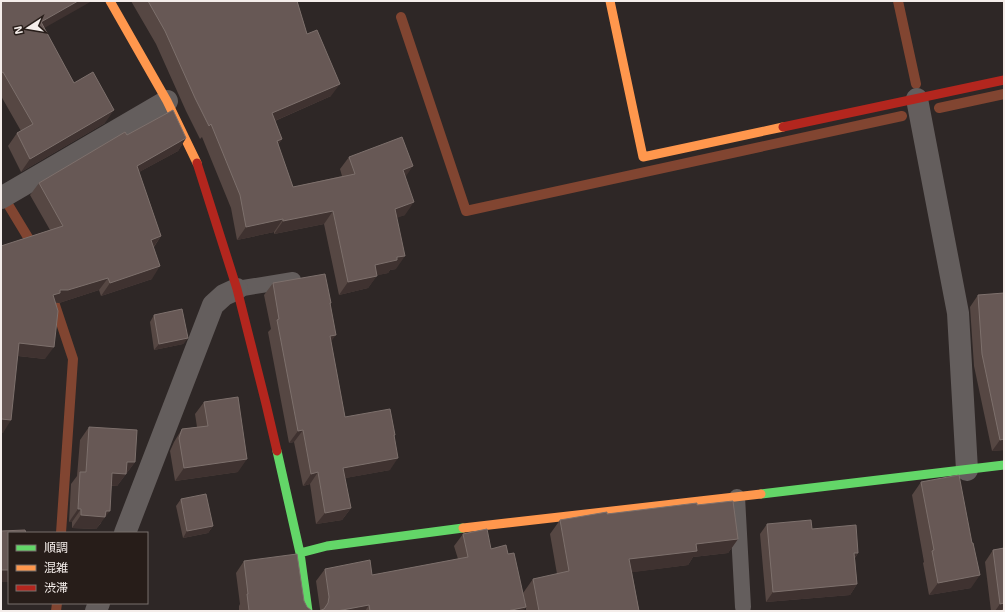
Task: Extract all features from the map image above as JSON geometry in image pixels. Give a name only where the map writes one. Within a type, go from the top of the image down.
[{"type":"street","points":[[110,1],[167,101],[199,166],[238,289],[300,554],[308,611]]},
{"type":"street","points":[[610,1],[643,157],[1004,80]]},
{"type":"street","points":[[917,99],[958,313],[967,470]]},
{"type":"street","points":[[1,198],[167,101]]},
{"type":"street","points":[[126,532],[212,305],[224,295],[238,289]]},
{"type":"street","points":[[300,554],[327,546],[484,525],[1004,465]]},
{"type":"lane","points":[[238,289],[306,278]]},
{"type":"lane","points":[[737,497],[743,607]]},
{"type":"building","points":[[1,1],[78,1],[41,22],[74,83],[93,72],[114,110],[30,159],[17,133],[33,124],[3,72],[1,73]]},
{"type":"building","points":[[148,1],[297,1],[307,34],[317,30],[340,84],[272,113],[282,139],[277,141],[293,187],[355,174],[349,157],[402,137],[413,166],[403,170],[414,202],[395,209],[405,256],[397,257],[397,260],[375,265],[377,276],[348,282],[333,211],[246,227],[240,195],[211,124],[209,126],[165,31]]},
{"type":"building","points":[[173,110],[186,138],[137,166],[161,236],[151,240],[160,266],[110,283],[108,278],[68,290],[60,290],[60,293],[53,295],[58,311],[54,347],[19,343],[11,420],[1,419],[1,246],[63,226],[39,183],[125,132],[127,135]]},
{"type":"building","points":[[325,274],[336,335],[330,336],[345,417],[390,409],[398,458],[343,468],[351,508],[325,513],[318,472],[311,474],[303,430],[298,431],[277,320],[279,319],[273,283]]},
{"type":"building","points":[[1004,293],[1004,439],[1000,440],[982,354],[978,295]]},
{"type":"building","points":[[182,309],[188,338],[159,344],[154,315]]},
{"type":"building","points":[[238,397],[247,459],[184,468],[179,438],[182,429],[208,426],[204,402]]},
{"type":"building","points":[[89,427],[137,430],[135,462],[127,462],[126,474],[112,473],[110,511],[106,511],[105,517],[81,515],[81,509],[78,509],[80,472],[86,472]]},
{"type":"building","points":[[959,475],[972,543],[980,575],[938,583],[932,551],[934,550],[921,482]]},
{"type":"building","points":[[206,494],[213,526],[187,531],[181,499]]},
{"type":"building","points":[[733,501],[738,539],[696,544],[697,551],[629,559],[639,611],[539,611],[533,579],[569,571],[560,520],[607,512],[607,514],[697,503],[697,505]]},
{"type":"building","points":[[811,520],[812,529],[856,525],[858,553],[854,553],[857,584],[773,592],[767,524]]},
{"type":"building","points":[[487,529],[491,549],[506,545],[508,554],[514,553],[526,607],[507,611],[370,611],[369,605],[337,611],[319,611],[324,609],[328,603],[329,597],[325,569],[370,560],[372,575],[468,557],[463,534]]},
{"type":"building","points":[[25,530],[26,532],[8,532],[8,570],[1,570],[1,531]]},
{"type":"building","points":[[1004,548],[1004,603],[1000,604],[993,550]]},
{"type":"building","points":[[297,554],[304,601],[307,607],[312,611],[249,611],[244,561]]},
{"type":"waterway","points":[[898,1],[916,84]]},
{"type":"waterway","points":[[401,17],[466,211],[902,116]]},
{"type":"waterway","points":[[939,108],[1004,94]]},
{"type":"waterway","points":[[9,206],[35,249]]},
{"type":"waterway","points":[[54,302],[73,359],[61,532]]},
{"type":"waterway","points":[[56,611],[57,604]]},
{"type":"traffic: fast","points":[[277,451],[300,553],[308,611]]},
{"type":"traffic: fast","points":[[761,494],[1004,465]]},
{"type":"traffic: fast","points":[[300,553],[327,546],[463,528]]},
{"type":"traffic: slow","points":[[110,1],[167,101],[197,163]]},
{"type":"traffic: slow","points":[[610,1],[643,157],[783,127]]},
{"type":"traffic: slow","points":[[463,528],[761,494]]},
{"type":"traffic: jam","points":[[783,127],[1004,80]]},
{"type":"traffic: jam","points":[[197,163],[237,289],[277,451]]}]
